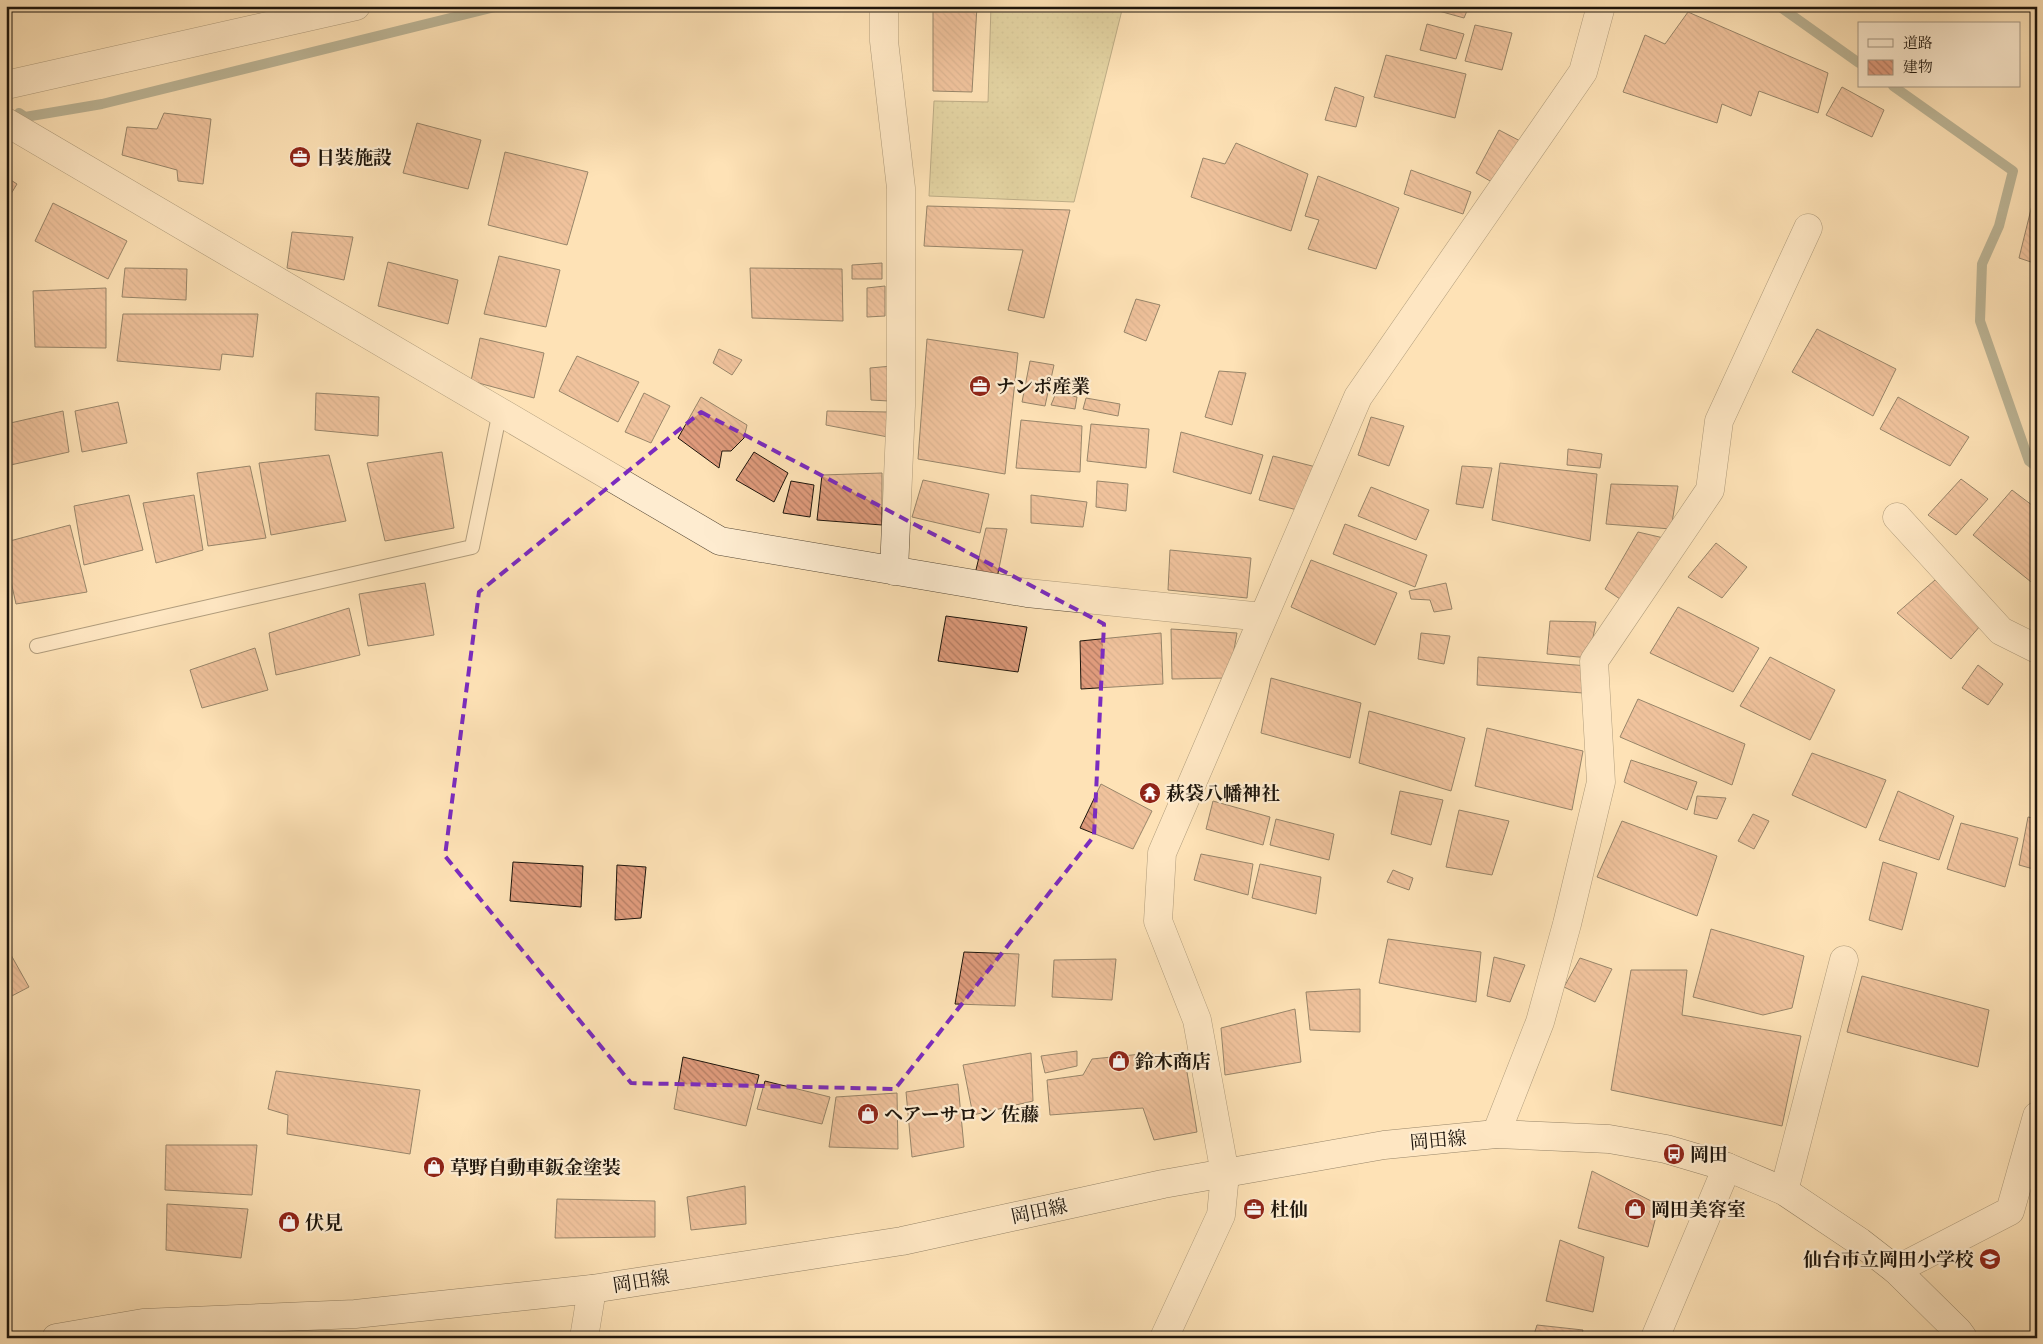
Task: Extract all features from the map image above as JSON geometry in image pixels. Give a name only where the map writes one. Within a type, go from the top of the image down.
[{"type":"street","points":[[6,85],[356,6]]},
{"type":"street","points":[[884,6],[884,40],[901,188],[901,406],[894,571]]},
{"type":"street","points":[[1164,1338],[1221,1215],[1225,1174],[1197,1020],[1158,921],[1162,853],[1358,398],[1584,72],[1601,6]]},
{"type":"street","points":[[6,122],[720,541],[1027,594],[1263,617]]},
{"type":"street","points":[[1496,1134],[1540,1022],[1568,924],[1601,782],[1594,661],[1710,490],[1719,421],[1808,228]]},
{"type":"street","points":[[1897,517],[2001,631],[2037,649]]},
{"type":"street","points":[[1784,1191],[1844,960]]},
{"type":"street","points":[[1896,1270],[2010,1211],[2037,1116]]},
{"type":"street","name":"岡田線","points":[[56,1338],[143,1323],[356,1314],[592,1289],[902,1241],[1163,1184],[1384,1145],[1496,1134],[1609,1139],[1666,1149],[1727,1167],[1784,1191],[1860,1242],[1896,1270],[1963,1338]]},
{"type":"street","points":[[1656,1338],[1727,1167]]},
{"type":"street","points":[[584,1338],[592,1289]]},
{"type":"lane","points":[[36,646],[472,547],[500,411]]},
{"type":"highlighted area","points":[[701,412],[1104,624],[1094,836],[895,1089],[631,1083],[445,856],[479,592]]},
{"type":"shaded area","points":[[991,6],[1123,6],[1074,202],[929,196],[934,101],[988,102]]},
{"type":"building","points":[[933,6],[977,6],[972,92],[933,91]]},
{"type":"building","points":[[1421,6],[1469,6],[1464,18]]},
{"type":"building","points":[[1688,12],[1828,73],[1818,113],[1759,91],[1751,116],[1722,104],[1717,123],[1623,92],[1645,35],[1665,44]]},
{"type":"building","points":[[1427,24],[1464,34],[1456,59],[1420,50]]},
{"type":"building","points":[[1475,25],[1512,33],[1502,70],[1465,61]]},
{"type":"building","points":[[1386,55],[1466,74],[1455,118],[1374,97]]},
{"type":"building","points":[[1335,87],[1364,97],[1356,127],[1325,120]]},
{"type":"building","points":[[1842,87],[1884,110],[1872,137],[1826,115]]},
{"type":"building","points":[[164,113],[211,119],[203,184],[178,181],[177,170],[122,155],[127,127],[157,129]]},
{"type":"building","points":[[417,123],[481,140],[468,189],[403,173]]},
{"type":"building","points":[[1499,130],[1524,143],[1499,186],[1476,173]]},
{"type":"building","points":[[1236,143],[1308,174],[1291,231],[1191,197],[1203,158],[1225,164]]},
{"type":"building","points":[[505,152],[588,172],[567,245],[488,225]]},
{"type":"building","points":[[1411,170],[1471,192],[1463,214],[1404,194]]},
{"type":"building","points":[[1318,176],[1399,208],[1376,269],[1308,249],[1319,220],[1305,216]]},
{"type":"building","points":[[6,177],[17,184],[6,202]]},
{"type":"building","points":[[2034,197],[2037,198],[2037,264],[2019,258]]},
{"type":"building","points":[[53,203],[127,241],[108,279],[35,241]]},
{"type":"building","points":[[927,206],[1070,210],[1044,318],[1008,310],[1023,250],[924,246]]},
{"type":"building","points":[[292,232],[353,237],[344,280],[287,268]]},
{"type":"building","points":[[499,256],[560,270],[546,327],[484,314]]},
{"type":"building","points":[[388,262],[458,280],[448,324],[378,306]]},
{"type":"building","points":[[882,263],[882,279],[852,279],[852,265]]},
{"type":"building","points":[[125,268],[187,269],[186,300],[122,297]]},
{"type":"building","points":[[750,268],[842,269],[843,321],[752,318]]},
{"type":"building","points":[[885,286],[885,316],[867,317],[867,288]]},
{"type":"building","points":[[106,288],[106,348],[35,347],[33,291]]},
{"type":"building","points":[[1136,299],[1160,305],[1146,341],[1124,332]]},
{"type":"building","points":[[123,314],[258,314],[253,357],[222,354],[220,370],[117,361]]},
{"type":"building","points":[[1817,329],[1896,369],[1873,416],[1792,372]]},
{"type":"building","points":[[480,338],[544,353],[534,398],[471,381]]},
{"type":"building","points":[[927,339],[1018,353],[1005,474],[918,459]]},
{"type":"building","points":[[719,349],[742,360],[732,375],[713,363]]},
{"type":"building","points":[[577,356],[639,382],[618,422],[559,391]]},
{"type":"building","points":[[1030,361],[1054,365],[1045,406],[1022,402]]},
{"type":"building","points":[[892,366],[889,401],[871,400],[870,368]]},
{"type":"building","points":[[1219,371],[1246,373],[1232,425],[1205,417]]},
{"type":"building","points":[[316,393],[379,397],[378,436],[315,430]]},
{"type":"building","points":[[644,393],[670,406],[651,443],[625,432]]},
{"type":"building","points":[[1056,393],[1077,397],[1075,409],[1051,405]]},
{"type":"building","points":[[701,397],[747,425],[744,438],[731,451],[722,451],[719,468],[678,438]]},
{"type":"building","points":[[1898,397],[1969,437],[1950,466],[1880,429]]},
{"type":"building","points":[[1086,398],[1120,404],[1118,416],[1083,409]]},
{"type":"building","points":[[118,402],[127,443],[82,452],[75,411]]},
{"type":"building","points":[[63,411],[69,452],[6,466],[6,424]]},
{"type":"building","points":[[827,411],[888,412],[888,437],[826,425]]},
{"type":"building","points":[[1371,417],[1404,426],[1389,466],[1358,455]]},
{"type":"building","points":[[1021,420],[1082,426],[1080,472],[1016,468]]},
{"type":"building","points":[[1091,424],[1149,429],[1146,468],[1087,461]]},
{"type":"building","points":[[1181,432],[1263,455],[1251,494],[1173,472]]},
{"type":"building","points":[[1568,449],[1602,454],[1600,468],[1567,465]]},
{"type":"building","points":[[442,452],[454,528],[385,541],[367,463]]},
{"type":"building","points":[[754,452],[788,473],[774,502],[736,480]]},
{"type":"building","points":[[329,455],[346,521],[271,535],[259,463]]},
{"type":"building","points":[[1273,456],[1316,467],[1301,511],[1259,500]]},
{"type":"building","points":[[1500,463],[1597,474],[1590,541],[1492,520]]},
{"type":"building","points":[[250,466],[266,538],[208,546],[197,473]]},
{"type":"building","points":[[1462,466],[1492,468],[1483,508],[1456,504]]},
{"type":"building","points":[[882,473],[882,525],[817,520],[822,475]]},
{"type":"building","points":[[1961,479],[1988,499],[1956,535],[1928,515]]},
{"type":"building","points":[[923,480],[989,494],[980,533],[912,517]]},
{"type":"building","points":[[791,481],[814,485],[810,517],[783,513]]},
{"type":"building","points":[[1097,481],[1128,484],[1126,511],[1096,507]]},
{"type":"building","points":[[1611,484],[1678,486],[1671,529],[1606,524]]},
{"type":"building","points":[[1371,487],[1429,510],[1416,540],[1358,516]]},
{"type":"building","points":[[2012,490],[2037,509],[2036,586],[1973,535]]},
{"type":"building","points":[[129,495],[143,550],[84,565],[74,506]]},
{"type":"building","points":[[194,495],[203,550],[156,563],[143,503]]},
{"type":"building","points":[[1031,495],[1087,502],[1083,527],[1031,523]]},
{"type":"building","points":[[1345,524],[1427,555],[1415,587],[1333,554]]},
{"type":"building","points":[[70,525],[87,592],[16,604],[6,559],[6,542]]},
{"type":"building","points":[[986,528],[1007,529],[997,578],[975,574]]},
{"type":"building","points":[[1638,532],[1668,539],[1626,603],[1605,589]]},
{"type":"building","points":[[1716,543],[1747,567],[1722,598],[1688,577]]},
{"type":"building","points":[[1170,550],[1251,558],[1247,598],[1168,590]]},
{"type":"building","points":[[1311,560],[1397,593],[1375,645],[1291,607]]},
{"type":"building","points":[[1935,580],[1981,625],[1951,659],[1897,613]]},
{"type":"building","points":[[425,583],[434,635],[368,646],[359,594]]},
{"type":"building","points":[[1446,583],[1452,609],[1434,612],[1430,600],[1411,599],[1409,591]]},
{"type":"building","points":[[1678,607],[1759,648],[1733,692],[1650,653]]},
{"type":"building","points":[[349,608],[360,655],[276,675],[269,633]]},
{"type":"building","points":[[946,616],[1027,627],[1018,672],[938,661]]},
{"type":"building","points":[[1550,621],[1596,622],[1589,658],[1547,654]]},
{"type":"building","points":[[1171,629],[1237,633],[1229,678],[1172,679]]},
{"type":"building","points":[[1161,633],[1163,684],[1081,689],[1080,641]]},
{"type":"building","points":[[1421,633],[1450,636],[1444,664],[1418,659]]},
{"type":"building","points":[[255,648],[268,690],[202,708],[190,670]]},
{"type":"building","points":[[1478,657],[1588,666],[1583,693],[1477,685]]},
{"type":"building","points":[[1770,657],[1835,690],[1810,740],[1740,706]]},
{"type":"building","points":[[1978,665],[2003,684],[1988,705],[1962,688]]},
{"type":"building","points":[[1271,678],[1361,703],[1350,758],[1261,733]]},
{"type":"building","points":[[1638,699],[1745,744],[1732,785],[1620,737]]},
{"type":"building","points":[[1369,711],[1465,738],[1451,791],[1359,763]]},
{"type":"building","points":[[1487,728],[1583,751],[1572,810],[1475,786]]},
{"type":"building","points":[[1812,753],[1886,780],[1866,828],[1792,795]]},
{"type":"building","points":[[1631,760],[1697,782],[1687,810],[1624,782]]},
{"type":"building","points":[[1101,784],[1152,811],[1133,849],[1080,828]]},
{"type":"building","points":[[1400,791],[1443,800],[1431,845],[1391,834]]},
{"type":"building","points":[[1898,791],[1954,816],[1939,860],[1879,840]]},
{"type":"building","points":[[1697,796],[1726,798],[1717,819],[1694,814]]},
{"type":"building","points":[[1213,801],[1270,817],[1263,845],[1206,829]]},
{"type":"building","points":[[1459,810],[1509,821],[1492,875],[1446,867]]},
{"type":"building","points":[[1753,814],[1769,821],[1754,849],[1738,841]]},
{"type":"building","points":[[2028,817],[2037,819],[2037,870],[2019,865]]},
{"type":"building","points":[[1276,819],[1334,834],[1329,860],[1270,845]]},
{"type":"building","points":[[1622,821],[1717,856],[1697,916],[1597,877]]},
{"type":"building","points":[[1961,823],[2018,838],[2005,887],[1947,869]]},
{"type":"building","points":[[1201,854],[1253,864],[1248,895],[1194,880]]},
{"type":"building","points":[[513,862],[583,866],[581,907],[510,901]]},
{"type":"building","points":[[1883,862],[1917,873],[1902,930],[1869,920]]},
{"type":"building","points":[[1260,864],[1321,877],[1316,914],[1252,898]]},
{"type":"building","points":[[617,865],[646,867],[641,918],[615,920]]},
{"type":"building","points":[[1393,870],[1413,878],[1409,890],[1387,882]]},
{"type":"building","points":[[1711,929],[1804,956],[1792,1008],[1763,1015],[1693,997]]},
{"type":"building","points":[[1388,939],[1481,952],[1476,1002],[1379,983]]},
{"type":"building","points":[[6,946],[29,987],[6,999]]},
{"type":"building","points":[[964,952],[1019,954],[1015,1006],[955,1004]]},
{"type":"building","points":[[1494,957],[1525,965],[1510,1002],[1487,996]]},
{"type":"building","points":[[1580,958],[1612,969],[1595,1002],[1564,987]]},
{"type":"building","points":[[1116,959],[1112,1000],[1052,997],[1054,960]]},
{"type":"building","points":[[1631,970],[1687,970],[1682,1015],[1801,1036],[1782,1126],[1611,1090]]},
{"type":"building","points":[[1862,976],[1989,1010],[1978,1067],[1847,1032]]},
{"type":"building","points":[[1360,989],[1360,1032],[1310,1030],[1306,992]]},
{"type":"building","points":[[1295,1009],[1301,1062],[1225,1075],[1221,1028]]},
{"type":"building","points":[[1077,1051],[1077,1066],[1045,1073],[1041,1056]]},
{"type":"building","points":[[1031,1053],[1033,1101],[973,1115],[963,1065]]},
{"type":"building","points":[[1152,1053],[1156,1067],[1186,1066],[1197,1132],[1154,1140],[1143,1108],[1050,1115],[1047,1080],[1083,1075],[1092,1059]]},
{"type":"building","points":[[683,1057],[759,1075],[746,1126],[674,1109]]},
{"type":"building","points":[[276,1071],[420,1090],[410,1154],[287,1134],[288,1115],[268,1109]]},
{"type":"building","points":[[765,1081],[830,1097],[822,1124],[757,1109]]},
{"type":"building","points":[[958,1084],[964,1147],[912,1157],[906,1092]]},
{"type":"building","points":[[897,1093],[898,1149],[829,1147],[836,1097]]},
{"type":"building","points":[[166,1145],[257,1145],[252,1195],[165,1190]]},
{"type":"building","points":[[1592,1171],[1659,1205],[1648,1247],[1578,1228]]},
{"type":"building","points":[[745,1186],[746,1224],[691,1230],[687,1197]]},
{"type":"building","points":[[557,1199],[655,1201],[655,1237],[555,1238]]},
{"type":"building","points":[[167,1204],[248,1209],[241,1258],[166,1250]]},
{"type":"building","points":[[1560,1240],[1604,1257],[1593,1312],[1546,1301]]},
{"type":"building","points":[[1537,1325],[1583,1330],[1581,1338],[1533,1338]]},
{"type":"waterway","points":[[19,113],[25,117],[102,104],[499,6]]},
{"type":"waterway","points":[[1779,6],[1858,62]]},
{"type":"waterway","points":[[1896,88],[2013,171],[1999,226],[1982,264],[1980,321],[2029,461],[2037,467]]},
{"type":"place","name":"日装施設","points":[[300,157]]},
{"type":"place","name":"ナンポ産業","points":[[980,386]]},
{"type":"place","name":"萩袋八幡神社","points":[[1150,793]]},
{"type":"place","name":"鈴木商店","points":[[1119,1061]]},
{"type":"place","name":"ヘアーサロン 佐藤","points":[[868,1114]]},
{"type":"place","name":"岡田","points":[[1674,1154]]},
{"type":"place","name":"草野自動車鈑金塗装","points":[[434,1167]]},
{"type":"place","name":"杜仙","points":[[1254,1209]]},
{"type":"place","name":"岡田美容室","points":[[1635,1209]]},
{"type":"place","name":"伏見","points":[[289,1222]]},
{"type":"place","name":"仙台市立岡田小学校","points":[[1990,1259]]}]
